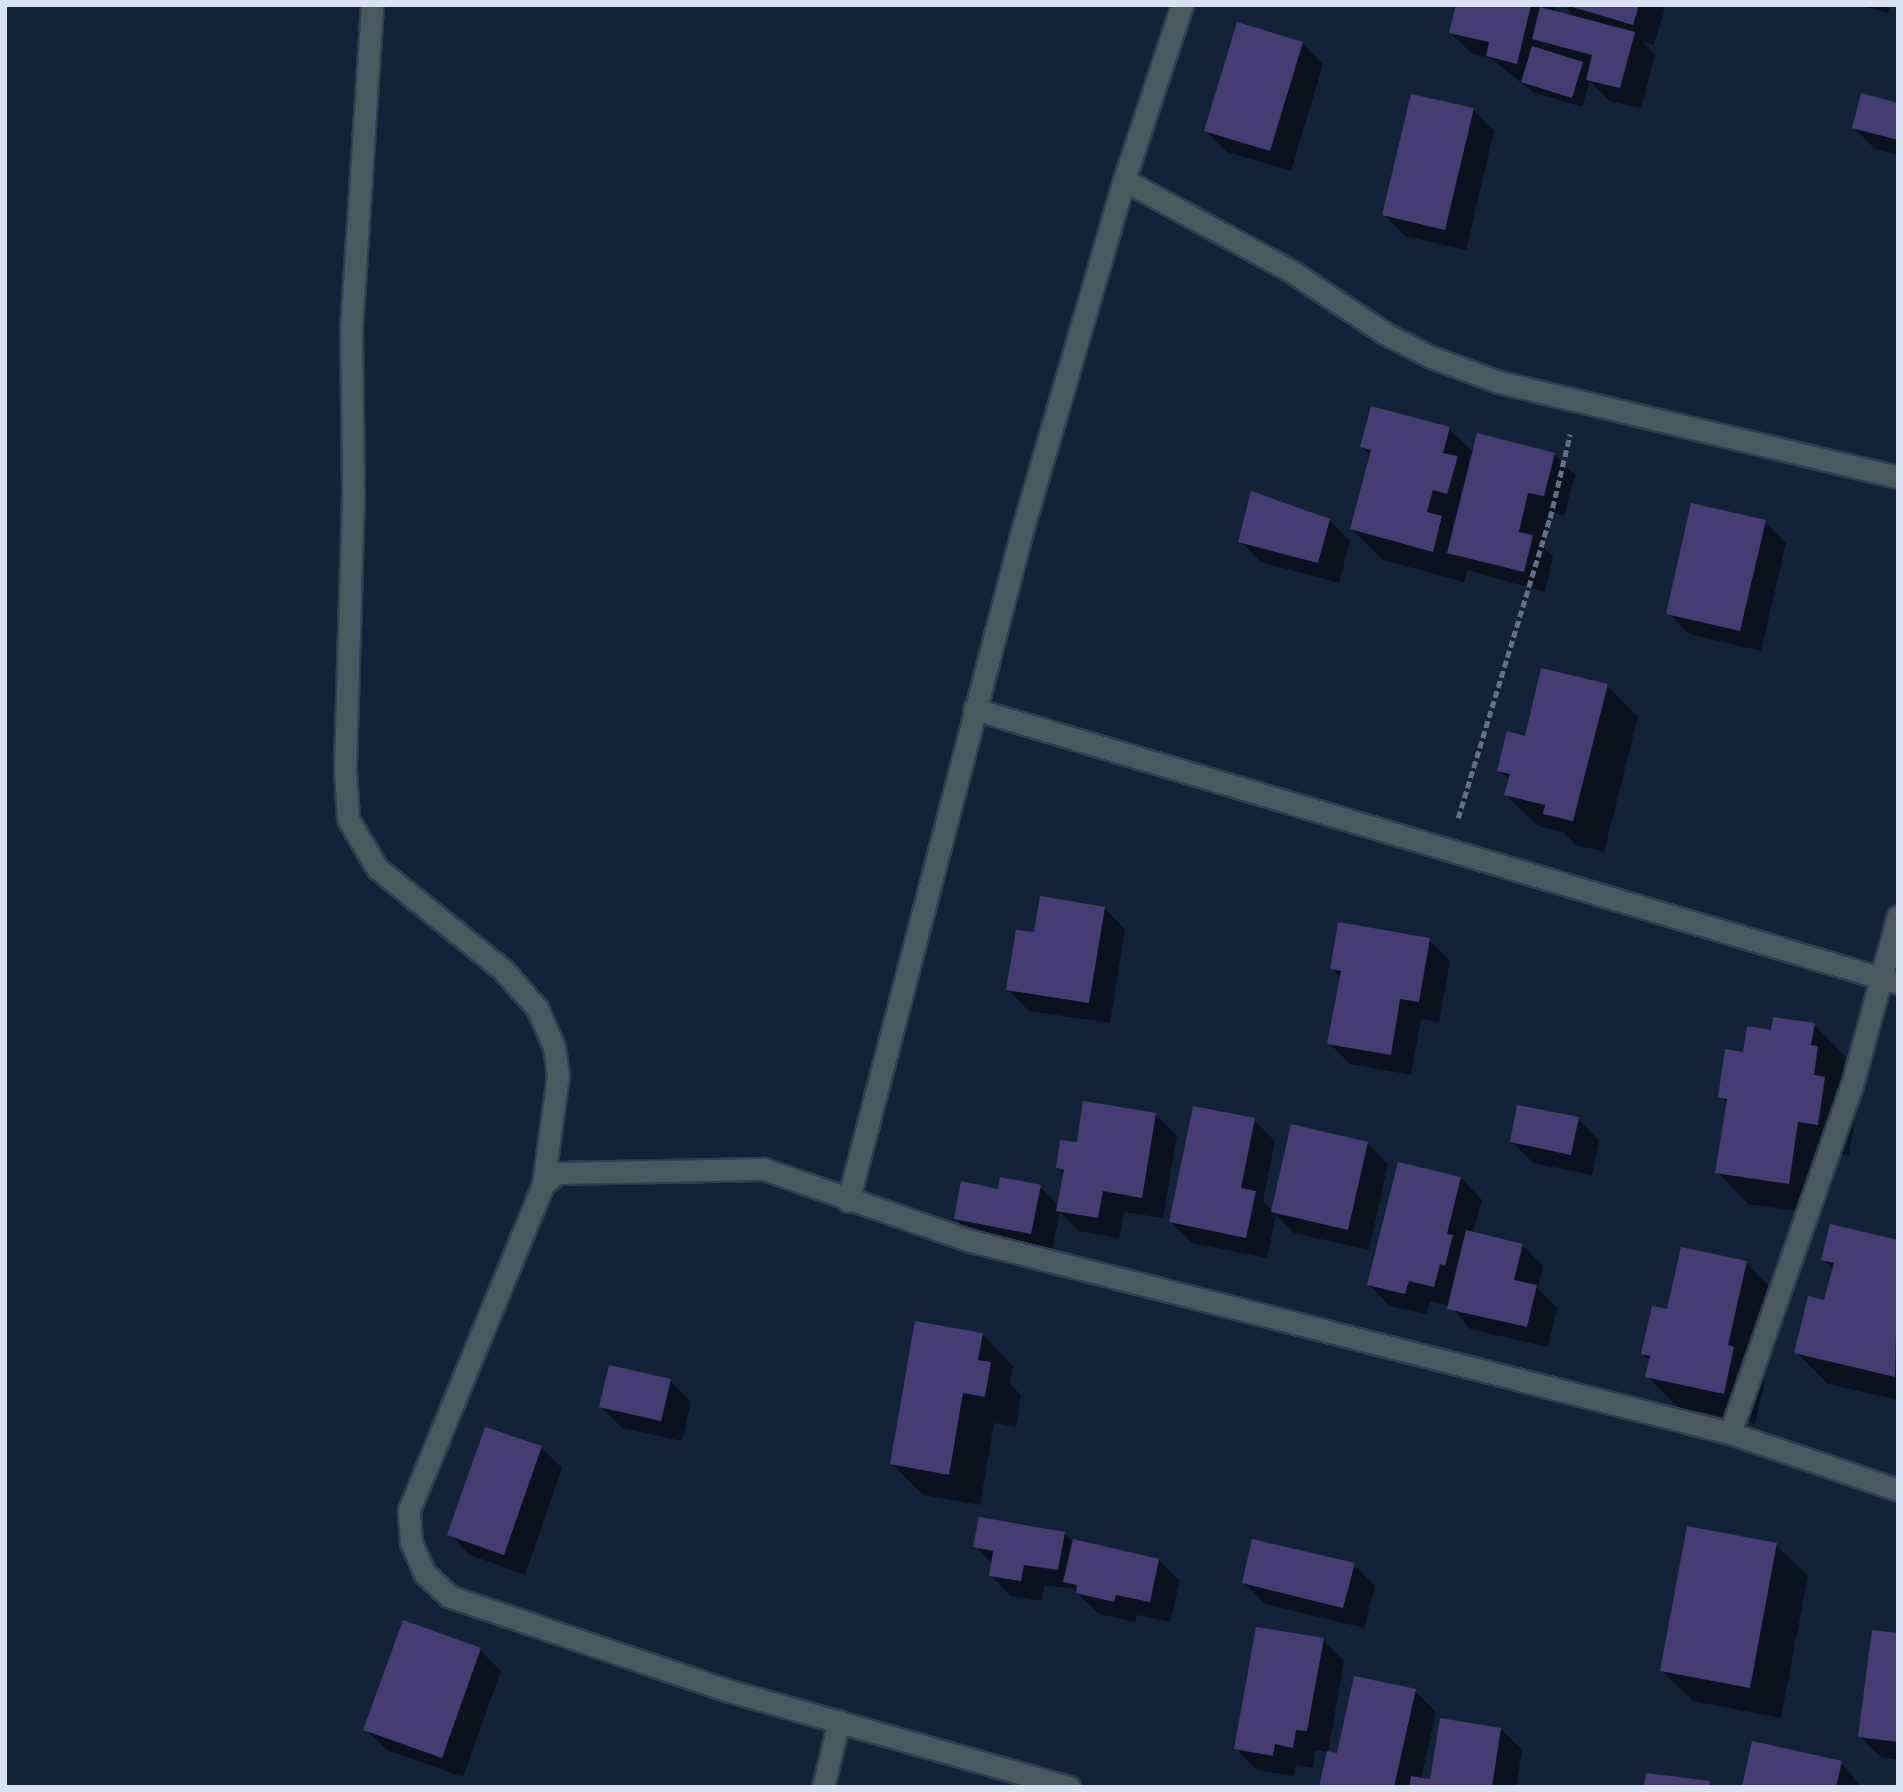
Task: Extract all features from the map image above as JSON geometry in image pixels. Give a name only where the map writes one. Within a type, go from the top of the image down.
[{"type":"street","points":[[372,5],[351,327],[353,496],[345,770],[348,819],[377,868],[504,971],[537,1008],[554,1047],[558,1075],[543,1185],[409,1510],[411,1542],[425,1574],[449,1596],[729,1692],[1069,1787]]},
{"type":"street","points":[[848,1201],[974,709],[1124,180],[1182,5]]},
{"type":"street","points":[[1124,180],[1291,271],[1386,334],[1431,356],[1499,382],[1898,477]]},
{"type":"street","points":[[974,709],[1447,852],[1889,980]]},
{"type":"street","points":[[1730,1433],[1889,980],[1898,916]]},
{"type":"street","points":[[543,1185],[557,1173],[764,1169],[848,1201],[971,1241],[1730,1433],[1898,1490]]},
{"type":"street","points":[[823,1787],[839,1721]]},
{"type":"path","points":[[1447,852],[1550,518],[1577,399]]},
{"type":"building","points":[[1456,5],[1531,5],[1517,64],[1486,56],[1489,42],[1449,33]]},
{"type":"building","points":[[1566,5],[1639,5],[1633,25]]},
{"type":"building","points":[[1540,7],[1635,32],[1620,88],[1586,80],[1592,55],[1532,39]]},
{"type":"building","points":[[1237,22],[1303,42],[1270,151],[1204,131]]},
{"type":"building","points":[[1532,46],[1583,62],[1572,98],[1521,82]]},
{"type":"building","points":[[1861,93],[1898,103],[1898,140],[1852,128]]},
{"type":"building","points":[[1411,94],[1474,108],[1445,230],[1382,215]]},
{"type":"building","points":[[1371,406],[1450,427],[1443,453],[1458,456],[1447,494],[1433,490],[1427,512],[1442,516],[1433,552],[1350,529],[1371,450],[1360,447]]},
{"type":"building","points":[[1477,433],[1555,453],[1544,496],[1528,493],[1519,532],[1533,535],[1524,572],[1447,553]]},
{"type":"building","points":[[1251,491],[1330,519],[1318,563],[1238,542]]},
{"type":"building","points":[[1691,503],[1766,520],[1740,631],[1666,614]]},
{"type":"building","points":[[1541,668],[1608,684],[1573,821],[1543,814],[1545,805],[1504,795],[1510,774],[1497,771],[1507,731],[1525,736]]},
{"type":"building","points":[[1040,896],[1105,907],[1089,1003],[1006,990],[1016,930],[1034,932]]},
{"type":"building","points":[[1338,922],[1430,938],[1419,1002],[1400,999],[1391,1055],[1327,1044],[1341,971],[1330,969]]},
{"type":"building","points":[[1773,1017],[1815,1023],[1811,1045],[1818,1046],[1814,1075],[1825,1077],[1818,1125],[1798,1122],[1789,1184],[1715,1173],[1727,1099],[1718,1097],[1725,1049],[1743,1052],[1747,1026],[1771,1030]]},
{"type":"building","points":[[1083,1101],[1156,1113],[1142,1198],[1103,1191],[1098,1218],[1056,1211],[1064,1170],[1056,1168],[1060,1140],[1077,1142]]},
{"type":"building","points":[[1517,1105],[1579,1117],[1571,1155],[1510,1142]]},
{"type":"building","points":[[1193,1106],[1255,1118],[1241,1188],[1256,1191],[1246,1238],[1169,1222]]},
{"type":"building","points":[[1291,1124],[1368,1142],[1348,1230],[1271,1212]]},
{"type":"building","points":[[1398,1162],[1461,1177],[1447,1234],[1453,1235],[1445,1266],[1440,1264],[1434,1287],[1409,1281],[1405,1294],[1367,1285]]},
{"type":"building","points":[[1000,1177],[1041,1185],[1031,1234],[954,1219],[961,1181],[998,1189]]},
{"type":"building","points":[[1830,1224],[1898,1240],[1895,1377],[1794,1353],[1808,1296],[1824,1300],[1834,1263],[1821,1260]]},
{"type":"building","points":[[1466,1230],[1523,1244],[1514,1280],[1537,1285],[1527,1327],[1447,1309]]},
{"type":"building","points":[[1681,1247],[1747,1261],[1728,1345],[1734,1347],[1724,1394],[1645,1377],[1650,1356],[1641,1354],[1652,1306],[1667,1309]]},
{"type":"building","points":[[915,1321],[983,1333],[978,1360],[991,1362],[985,1397],[963,1393],[949,1475],[890,1464]]},
{"type":"building","points":[[609,1365],[671,1379],[661,1421],[599,1407]]},
{"type":"building","points":[[485,1427],[542,1446],[504,1555],[447,1535]]},
{"type":"building","points":[[979,1517],[1065,1532],[1058,1570],[1024,1565],[1021,1581],[989,1576],[993,1551],[973,1547]]},
{"type":"building","points":[[1687,1526],[1777,1543],[1750,1688],[1660,1671]]},
{"type":"building","points":[[1073,1539],[1159,1559],[1150,1602],[1116,1595],[1114,1602],[1076,1593],[1077,1585],[1063,1582]]},
{"type":"building","points":[[1252,1539],[1355,1563],[1343,1608],[1242,1583]]},
{"type":"building","points":[[403,1620],[481,1648],[442,1758],[363,1730]]},
{"type":"building","points":[[1256,1627],[1324,1638],[1307,1731],[1296,1730],[1293,1748],[1275,1744],[1273,1756],[1234,1749]]},
{"type":"building","points":[[1872,1630],[1898,1633],[1898,1742],[1858,1737]]},
{"type":"building","points":[[1354,1676],[1416,1689],[1394,1787],[1319,1787],[1327,1751],[1337,1753]]},
{"type":"building","points":[[1440,1718],[1501,1728],[1492,1787],[1409,1787],[1411,1776],[1430,1779]]},
{"type":"building","points":[[1752,1741],[1842,1761],[1836,1787],[1742,1787]]},
{"type":"building","points":[[1646,1773],[1710,1781],[1709,1787],[1644,1787]]}]
